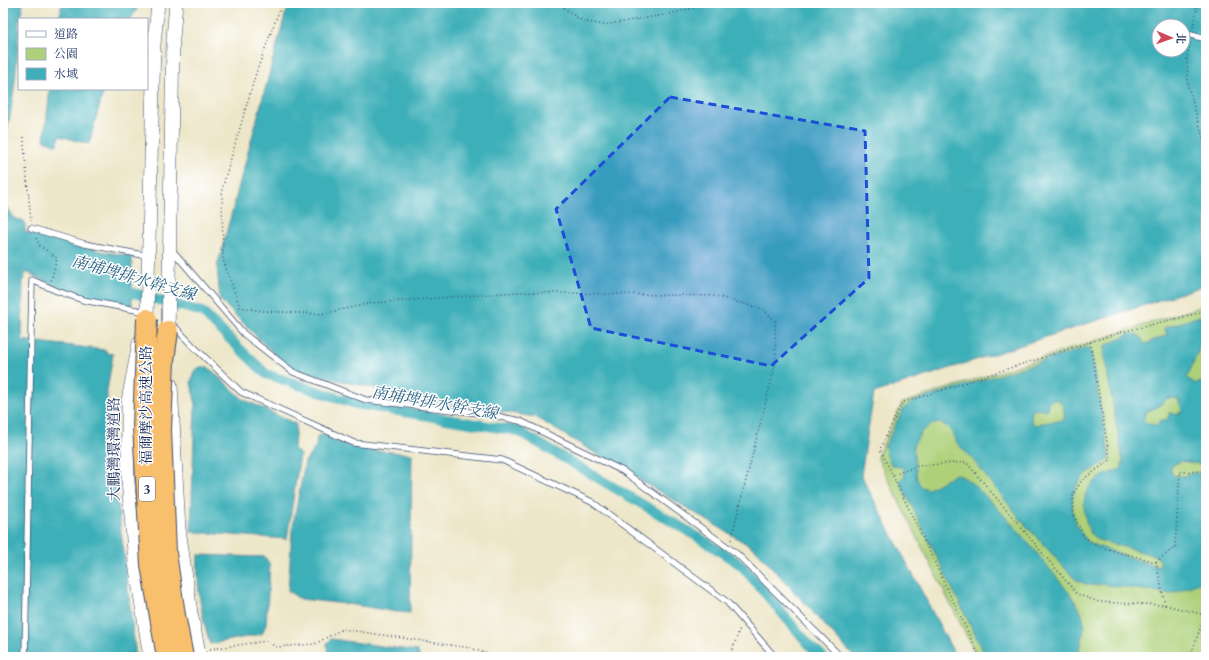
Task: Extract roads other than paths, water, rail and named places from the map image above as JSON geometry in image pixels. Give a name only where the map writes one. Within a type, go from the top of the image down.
[{"type":"highway","name":"福爾摩沙高速公路","points":[[146,314],[143,433],[151,565],[167,657]]},
{"type":"highway","name":"福爾摩沙高速公路","points":[[168,323],[164,360],[161,430],[166,553],[175,614],[194,655]]},
{"type":"street","name":"大鵬灣環灣道路","points":[[146,655],[135,563],[128,473],[128,401],[140,334],[146,314],[145,275],[154,44],[158,3]]},
{"type":"street","points":[[168,323],[173,38],[176,3]]},
{"type":"street","points":[[146,655],[194,655]]},
{"type":"lane","points":[[148,44],[152,3]]},
{"type":"lane","points":[[1191,36],[1206,39]]},
{"type":"lane","points":[[145,275],[143,255],[147,90]]},
{"type":"lane","points":[[31,228],[85,244],[143,255]]},
{"type":"lane","points":[[169,247],[244,334],[293,372],[366,400],[487,414],[520,421],[623,472],[737,554],[841,657]]},
{"type":"lane","points":[[25,657],[32,280],[83,300],[146,314]]},
{"type":"lane","points":[[168,323],[241,392],[354,443],[502,460],[592,502],[727,602],[775,657]]},
{"type":"water","points":[[3,3],[23,3],[21,18],[18,18],[18,53],[3,152]]},
{"type":"water","points":[[62,3],[140,3],[132,18],[59,18]]},
{"type":"water","points":[[291,3],[1206,3],[1206,285],[874,393],[861,475],[956,657],[854,657],[755,549],[535,417],[431,400],[290,370],[220,300],[217,267],[285,15]]},
{"type":"water","points":[[50,90],[104,90],[89,144],[59,136],[57,145],[44,140]]},
{"type":"water","points":[[3,201],[15,219],[22,220],[25,224],[25,232],[105,252],[132,256],[132,308],[69,293],[26,272],[23,281],[22,340],[106,350],[106,353],[113,354],[107,391],[107,412],[136,657],[3,657]]},
{"type":"water","points":[[1206,314],[1206,340],[1203,339],[1187,378],[1196,384],[1204,381],[1206,374],[1206,465],[1181,461],[1171,466],[1171,472],[1174,476],[1185,476],[1190,473],[1206,474],[1206,580],[1172,594],[1102,584],[1091,585],[1081,582],[1074,578],[1021,520],[973,460],[957,443],[951,431],[945,425],[940,423],[931,425],[922,431],[913,446],[917,479],[921,487],[929,489],[956,474],[972,483],[1005,516],[1023,537],[1064,586],[1078,605],[1081,612],[1084,623],[1084,633],[1077,657],[986,657],[901,484],[900,481],[905,475],[902,467],[892,466],[886,454],[885,446],[903,409],[912,402],[1085,348],[1090,348],[1109,455],[1105,462],[1084,476],[1076,486],[1072,503],[1075,522],[1079,530],[1091,544],[1155,566],[1159,566],[1161,562],[1156,556],[1098,540],[1090,532],[1087,526],[1084,505],[1085,497],[1092,484],[1104,475],[1121,469],[1123,462],[1104,354],[1105,346],[1129,334],[1139,335],[1145,344],[1167,335],[1164,328]],"holes":[[[1168,398],[1178,399],[1182,410],[1180,413],[1176,415],[1169,413],[1166,420],[1161,420],[1156,425],[1148,424],[1143,419],[1146,412],[1158,407]],[[1058,399],[1063,406],[1065,418],[1058,421],[1036,425],[1031,422],[1032,410],[1047,409],[1049,401]]]},
{"type":"water","points":[[200,367],[208,367],[243,399],[296,424],[294,448],[300,455],[287,539],[191,532],[195,401],[191,382],[194,371]]},
{"type":"water","points":[[321,434],[352,447],[412,454],[410,613],[300,599],[288,591],[292,530],[305,462],[316,446],[317,437]]},
{"type":"water","points":[[198,555],[265,557],[270,565],[266,624],[262,634],[210,644],[200,600]]},
{"type":"water","points":[[331,639],[417,651],[420,657],[328,657],[327,643]]},
{"type":"waterway","name":"南埔埤排水幹支線","points":[[119,289],[202,312],[266,374],[356,404],[518,431],[698,537],[741,565],[812,648],[823,657]]}]
